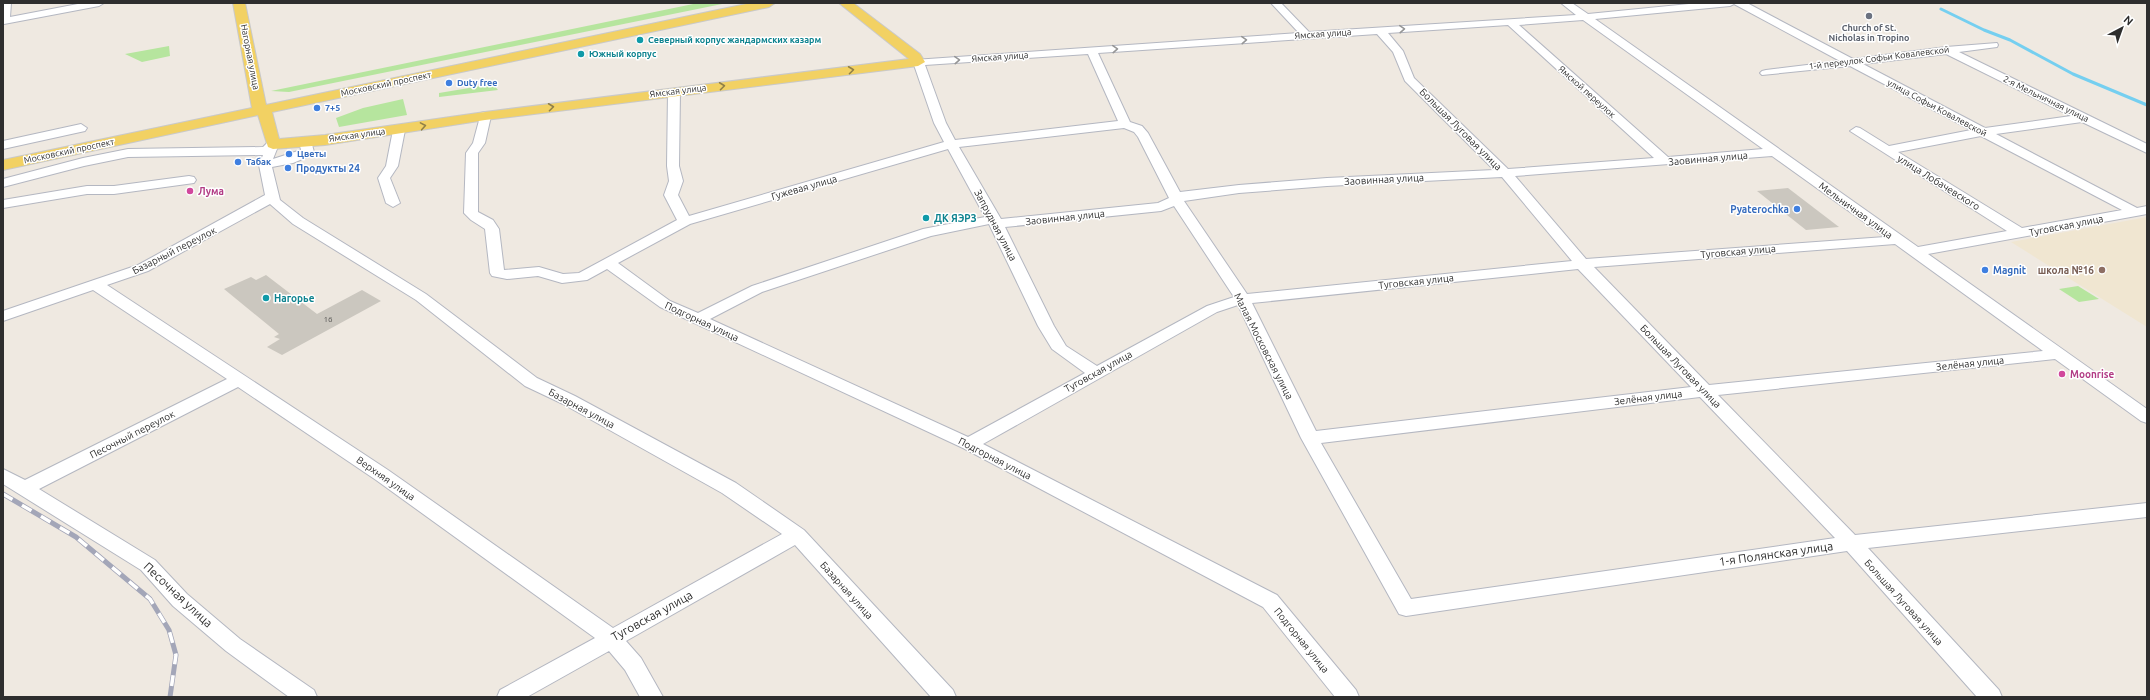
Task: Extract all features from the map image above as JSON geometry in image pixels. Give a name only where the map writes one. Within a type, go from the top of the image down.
[{"type":"main road","name":"Нагорная улица","points":[[239,3],[260,107]]},
{"type":"main road","name":"Московский проспект","points":[[3,165],[260,107],[738,3]]},
{"type":"main road","name":"Московский проспект","points":[[3,158],[769,3]]},
{"type":"main road","points":[[845,3],[915,57],[918,62]]},
{"type":"main road","name":"Ямская улица","points":[[273,144],[399,130],[485,116],[918,62]]},
{"type":"main road","points":[[260,107],[266,114],[273,144]]},
{"type":"street","points":[[6,3],[4,21],[100,3]]},
{"type":"street","points":[[1276,3],[1306,35]]},
{"type":"street","name":"Мельничная улица","points":[[1566,3],[2147,417]]},
{"type":"street","name":"Ямская улица","points":[[918,62],[1585,17],[1730,3]]},
{"type":"street","name":"улица Софьи Ковалевской","points":[[1739,3],[1982,132],[2141,211]]},
{"type":"street","name":"Ямской переулок","points":[[1510,22],[1665,161]]},
{"type":"street","name":"Большая Луговая улица","points":[[1380,31],[1398,51],[1409,78],[1504,173],[1582,264],[1851,543],[1991,697]]},
{"type":"street","name":"1-й переулок Софьи Ковалевской","points":[[1766,73],[1993,44]]},
{"type":"street","name":"2-я Мельничная улица","points":[[1946,50],[2147,148]]},
{"type":"street","points":[[1092,51],[1125,124]]},
{"type":"street","name":"Запрудная улица","points":[[918,62],[940,123],[995,222],[1046,326],[1060,349],[1095,372]]},
{"type":"street","points":[[674,92],[673,166],[676,181],[671,195],[685,221]]},
{"type":"street","name":"Гужевая улица","points":[[485,116],[479,143],[472,152],[471,213],[473,216],[489,224],[494,230],[497,273],[506,275],[539,271],[562,279],[582,277],[609,264],[685,221],[951,144],[1125,124]]},
{"type":"street","points":[[1887,150],[1982,132],[2083,118]]},
{"type":"street","name":"Малая Московская улица","points":[[1125,124],[1138,129],[1144,136],[1176,198],[1242,299],[1310,438],[1406,608]]},
{"type":"street","points":[[3,145],[82,128]]},
{"type":"street","points":[[393,203],[384,178],[392,166],[399,130]]},
{"type":"street","name":"улица Лобачевского","points":[[1856,131],[2021,234]]},
{"type":"street","points":[[265,165],[302,156],[308,152],[305,141]]},
{"type":"street","points":[[272,197],[265,165],[273,144]]},
{"type":"street","points":[[3,183],[83,162],[128,153],[267,152],[273,144]]},
{"type":"street","name":"Заовинная улица","points":[[698,319],[757,289],[928,232],[995,222],[1161,207],[1176,198],[1185,195],[1327,182],[1504,173],[1776,152]]},
{"type":"street","points":[[3,204],[87,190],[114,190],[189,180]]},
{"type":"street","name":"Базарный переулок","points":[[3,316],[143,268],[272,197]]},
{"type":"street","name":"Базарная улица","points":[[272,197],[275,202],[298,221],[421,297],[531,382],[569,400],[728,488],[797,535],[945,697]]},
{"type":"street","name":"Туговская улица","points":[[1915,252],[2021,234],[2141,211]]},
{"type":"street","name":"Туговская улица","points":[[969,444],[1095,372],[1212,310],[1242,299],[1582,264],[1898,240]]},
{"type":"street","name":"Подгорная улица","points":[[609,264],[665,304],[969,444],[1270,601],[1348,697]]},
{"type":"street","name":"Верхняя улица","points":[[96,285],[382,475],[612,639],[633,664],[652,697]]},
{"type":"street","name":"Зелёная улица","points":[[1310,438],[1705,391],[2059,354]]},
{"type":"street","name":"Песочный переулок","points":[[26,488],[239,380]]},
{"type":"street","name":"Песочная улица","points":[[3,475],[148,565],[180,600],[233,644],[306,697]]},
{"type":"street","name":"1-я Полянская улица","points":[[1406,608],[1851,543],[2147,510]]},
{"type":"street","name":"Туговская улица","points":[[508,697],[797,535]]},
{"type":"shaded area","name":"школа №16","points":[[2147,217],[2147,327],[2011,242]]},
{"type":"green space","points":[[698,3],[727,3],[289,92],[271,91]]},
{"type":"green space","points":[[169,46],[170,56],[142,62],[125,54]]},
{"type":"green space","points":[[493,84],[498,90],[439,97],[439,93]]},
{"type":"green space","points":[[403,99],[407,115],[339,127],[336,118],[363,108]]},
{"type":"green space","points":[[2078,286],[2099,299],[2079,302],[2059,289]]},
{"type":"building","name":"Pyaterochka","points":[[1788,188],[1839,227],[1806,230],[1757,191]]},
{"type":"building","points":[[266,275],[317,314],[362,290],[381,301],[282,355],[267,347],[280,339],[274,337],[279,334],[224,289],[251,277],[256,280]]},
{"type":"waterway","points":[[1941,9],[1984,30],[2010,40],[2073,74],[2147,105]]},
{"type":"railway","points":[[3,494],[76,537],[150,599],[169,630],[176,655],[170,697]]},
{"type":"place","name":"Church of St. Nicholas in Tropino","points":[[1869,16]]},
{"type":"place","name":"Северный корпус жандармских казарм","points":[[640,40]]},
{"type":"place","name":"Южный корпус","points":[[581,54]]},
{"type":"place","name":"Duty free","points":[[449,83]]},
{"type":"place","name":"7+5","points":[[317,108]]},
{"type":"place","name":"Цветы","points":[[289,154]]},
{"type":"place","name":"Табак","points":[[238,162]]},
{"type":"place","name":"Продукты 24","points":[[288,168]]},
{"type":"place","name":"Лума","points":[[190,191]]},
{"type":"place","name":"Pyaterochka","points":[[1797,209]]},
{"type":"place","name":"ДК ЯЭРЗ","points":[[926,218]]},
{"type":"place","name":"Magnit","points":[[1985,270]]},
{"type":"place","name":"школа №16","points":[[2102,270]]},
{"type":"place","name":"Нагорье","points":[[266,298]]},
{"type":"place","name":"Moonrise","points":[[2062,374]]}]
